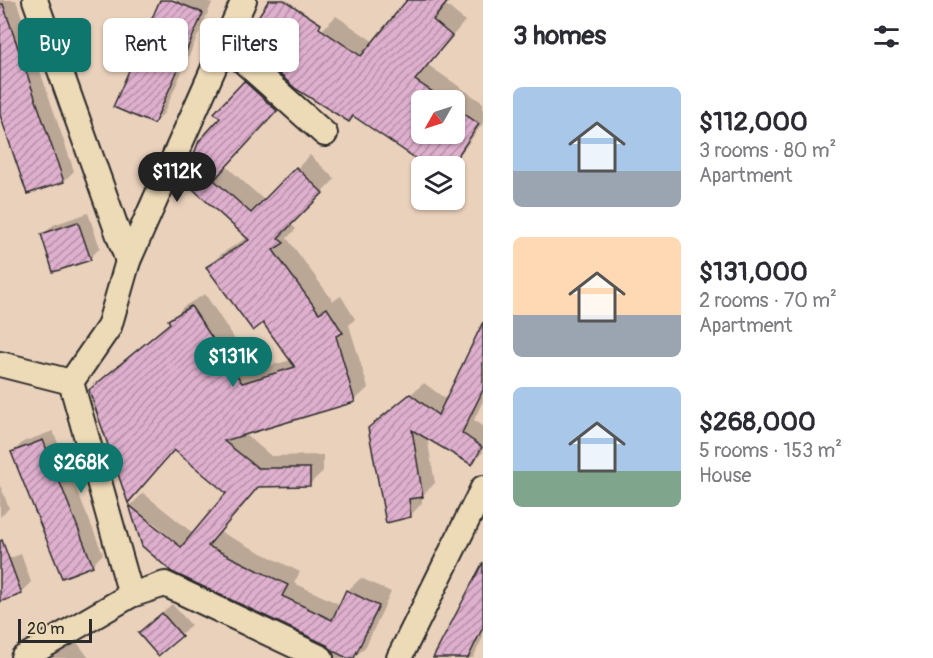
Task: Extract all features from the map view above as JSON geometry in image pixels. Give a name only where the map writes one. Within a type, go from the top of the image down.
[{"type":"street","points":[[35,0],[128,261]]},
{"type":"street","points":[[236,18],[244,0]]},
{"type":"street","points":[[71,382],[109,327],[128,261],[212,72]]},
{"type":"street","points":[[255,72],[325,134]]},
{"type":"street","points":[[0,364],[71,382]]},
{"type":"street","points":[[71,382],[131,595]]},
{"type":"street","points":[[399,658],[483,488]]},
{"type":"street","points":[[22,658],[131,595],[165,585],[321,658]]},
{"type":"building","points":[[160,0],[172,0],[203,13],[188,47],[188,18],[152,18]]},
{"type":"building","points":[[269,0],[284,0],[321,24],[319,28],[361,56],[407,0],[449,0],[433,20],[452,36],[415,80],[430,90],[411,90],[411,144],[465,144],[465,114],[479,124],[458,156],[412,156],[353,116],[349,122],[296,89],[277,72],[299,72],[299,18],[257,18]]},
{"type":"building","points":[[0,4],[3,4],[18,48],[18,72],[26,72],[64,182],[27,194],[0,115]]},
{"type":"building","points":[[128,72],[177,72],[154,124],[113,107]]},
{"type":"building","points":[[244,81],[277,111],[214,180],[251,213],[296,167],[323,193],[278,238],[284,243],[273,250],[319,313],[327,308],[343,333],[336,336],[355,402],[224,441],[258,468],[310,468],[310,486],[258,487],[208,546],[288,585],[282,596],[332,620],[346,590],[379,606],[354,658],[347,658],[327,645],[172,572],[142,546],[129,505],[181,547],[226,493],[174,450],[128,503],[89,390],[170,323],[168,320],[191,306],[242,383],[295,367],[263,323],[253,331],[206,267],[249,240],[184,181],[199,141],[220,118],[214,113]]},
{"type":"building","points":[[78,222],[91,260],[53,272],[41,234]]},
{"type":"building","points":[[483,322],[483,390],[462,433],[482,447],[472,465],[412,430],[423,497],[409,499],[411,517],[386,523],[368,428],[410,394],[438,415]]},
{"type":"building","points":[[43,440],[93,566],[62,578],[11,452]]},
{"type":"building","points":[[2,540],[22,594],[0,602],[0,541]]},
{"type":"building","points":[[483,562],[483,627],[468,658],[433,658]]},
{"type":"building","points":[[162,613],[182,636],[158,656],[138,633]]}]
